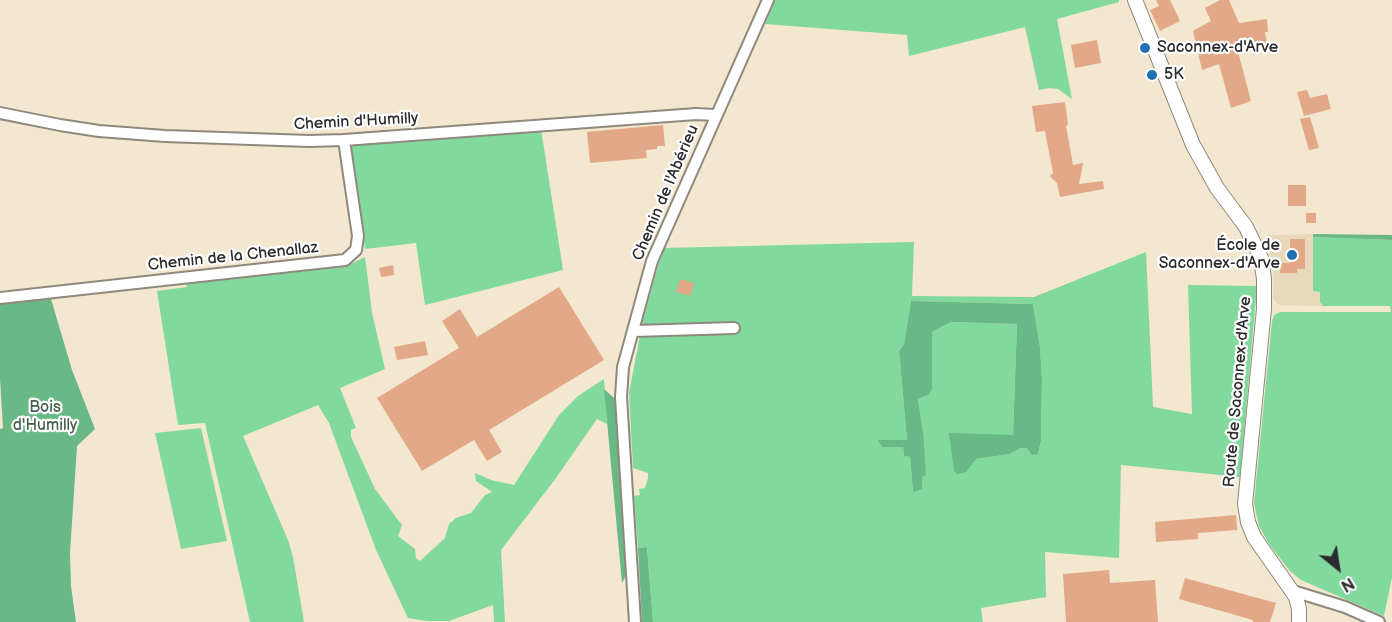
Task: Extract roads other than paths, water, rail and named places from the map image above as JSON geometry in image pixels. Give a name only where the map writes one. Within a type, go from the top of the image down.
[{"type":"street","name":"Chemin de l'Abérieu","points":[[635,622],[621,397],[623,367],[652,261],[768,0]]},
{"type":"street","name":"Route de Saconnex-d'Arve","points":[[1135,0],[1199,156],[1217,188],[1246,227],[1261,258],[1264,309],[1245,504],[1248,522],[1254,537],[1293,591],[1299,609],[1299,622]]},
{"type":"street","name":"Chemin d'Humilly","points":[[0,113],[60,125],[165,136],[309,141],[696,114],[715,115]]},
{"type":"street","name":"Chemin de la Chenallaz","points":[[0,298],[345,260],[356,250],[358,236],[344,140]]},
{"type":"street","points":[[633,331],[734,328]]},
{"type":"street","points":[[1293,591],[1345,607],[1379,622]]},
{"type":"place","name":"Saconnex-d'Arve","points":[[1145,48]]},
{"type":"place","name":"5K","points":[[1152,75]]},
{"type":"place","name":"École de Saconnex-d'Arve","points":[[1292,255]]},
{"type":"park label","name":"Bois d'Humilly","points":[[45,417]]}]
